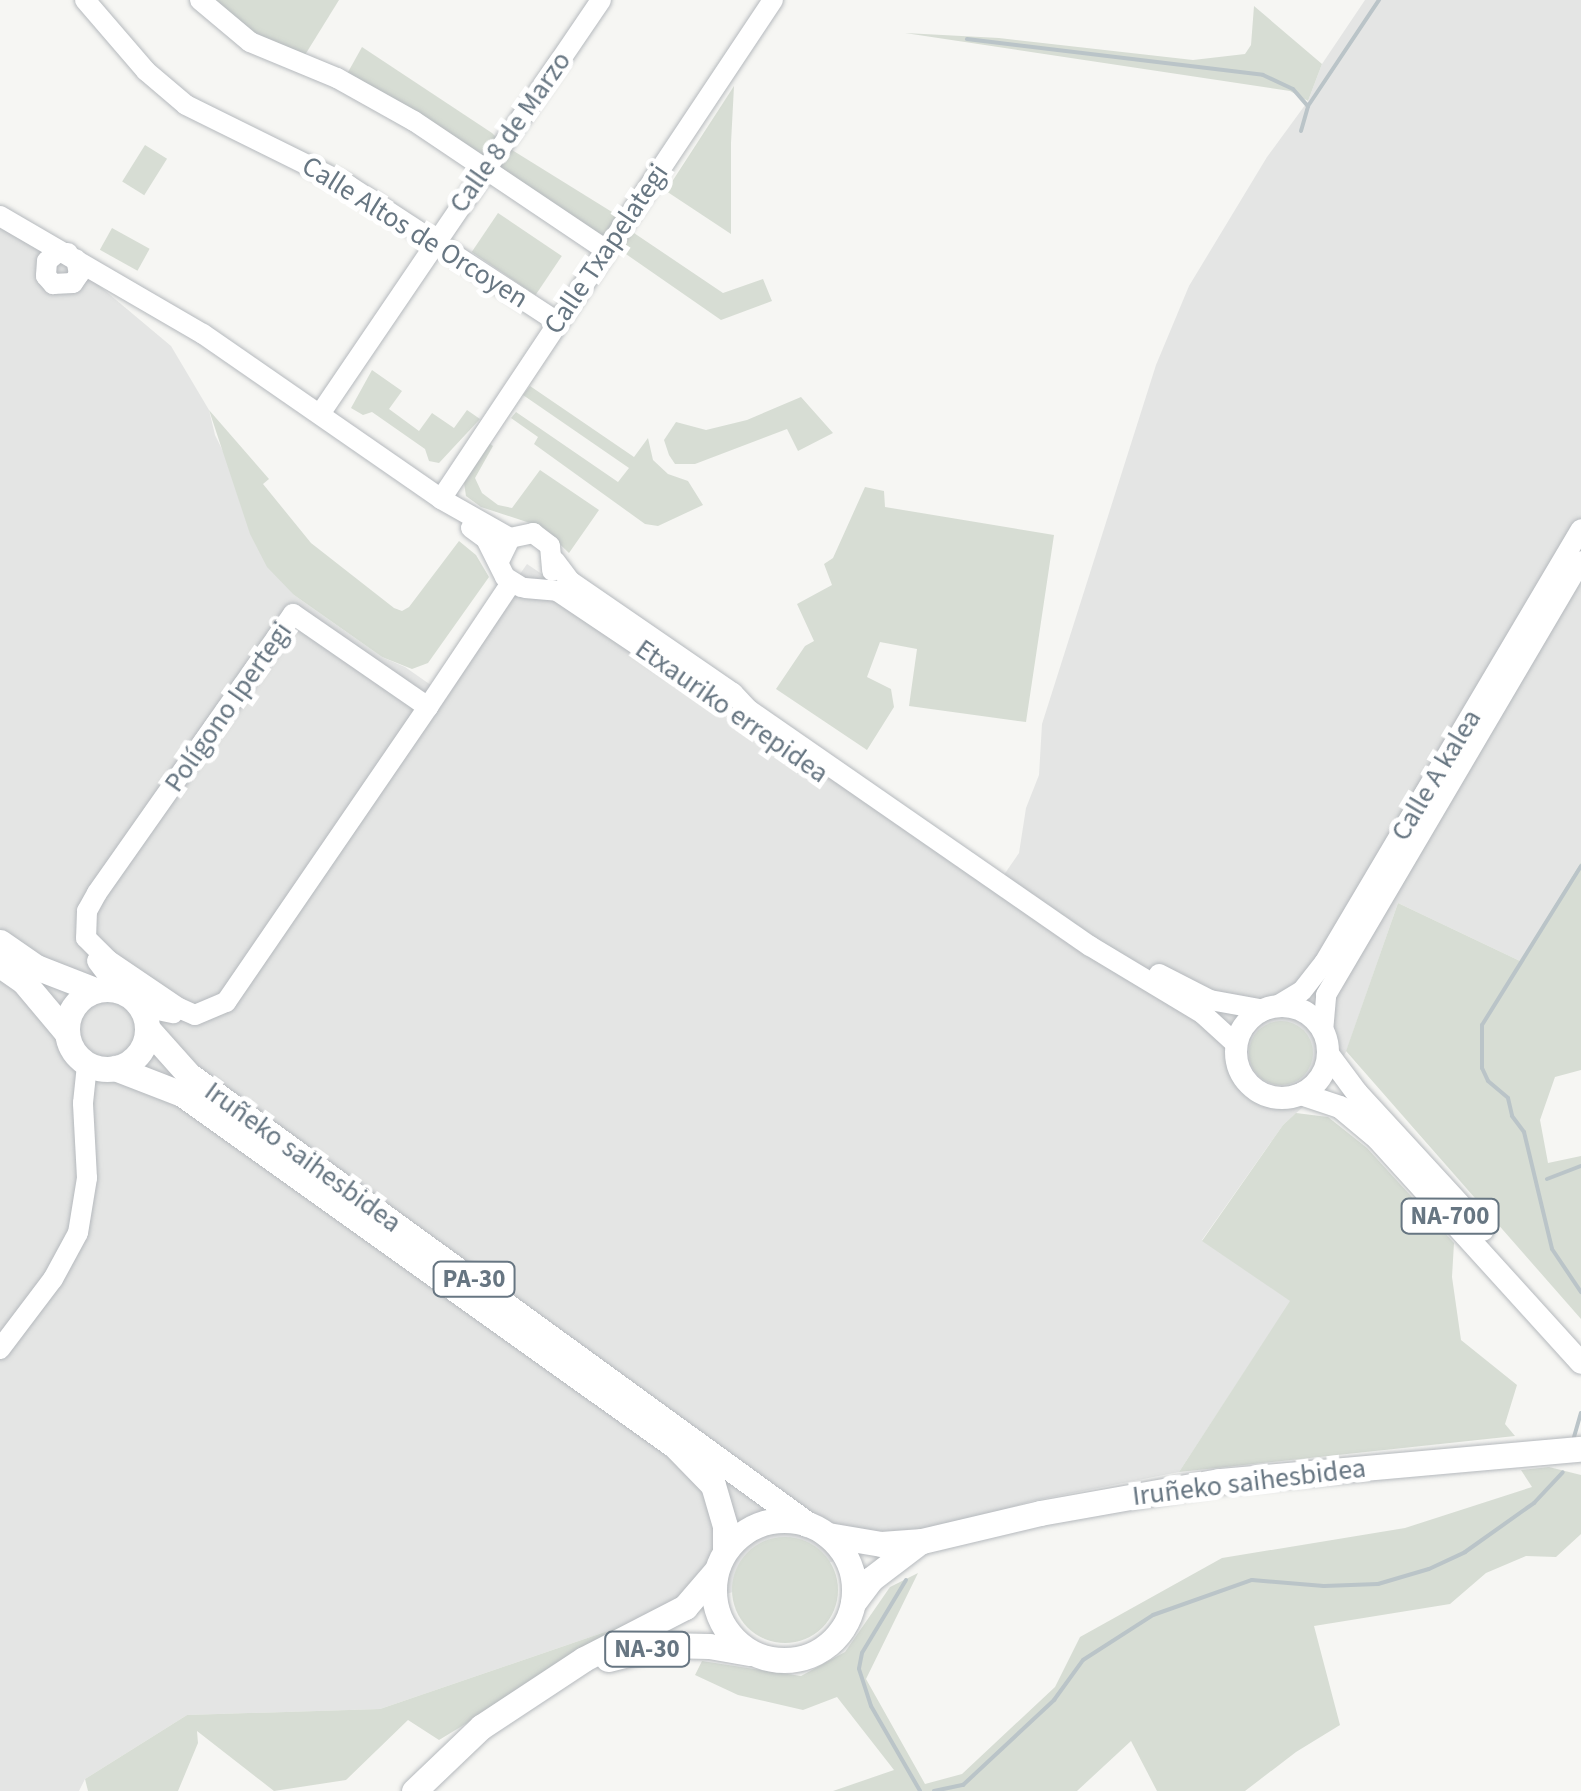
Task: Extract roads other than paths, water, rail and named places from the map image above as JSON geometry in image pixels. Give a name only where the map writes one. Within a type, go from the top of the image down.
[{"type":"highway","name":"Iruñeko saihesbidea","points":[[0,942],[36,967],[125,1004],[190,1075],[817,1530],[880,1544],[922,1541],[1040,1513],[1219,1481],[1581,1449]]},
{"type":"highway","points":[[0,964],[24,982],[66,1032],[76,1056],[87,1064]]},
{"type":"highway","points":[[66,1032],[74,1006],[125,1004],[138,1054],[116,1068]]},
{"type":"highway","name":"PA-30","points":[[87,1064],[116,1068]]},
{"type":"highway","name":"Iruñeko saihesbidea","points":[[116,1068],[182,1094],[675,1446],[714,1485],[725,1526],[720,1562]]},
{"type":"highway","name":"PA-30","points":[[784,1520],[817,1530],[848,1558],[853,1603],[838,1634],[820,1650],[798,1658],[775,1660],[752,1653],[733,1639],[719,1619],[713,1596],[720,1562],[741,1534],[761,1523],[784,1520]]},
{"type":"highway","name":"Iruñeko saihesbidea","points":[[853,1603],[871,1579],[922,1541]]},
{"type":"highway","name":"NA-30","points":[[414,1791],[481,1728],[547,1683],[584,1659],[685,1608],[720,1562]]},
{"type":"highway","name":"NA-30","points":[[547,1683],[612,1658],[664,1645],[709,1646],[752,1653]]},
{"type":"main road","name":"NA-700","points":[[1270,1008],[1303,1012],[1357,1093],[1420,1158],[1581,1342]]},
{"type":"main road","points":[[1236,1044],[1246,1023],[1270,1008]]},
{"type":"main road","points":[[1301,1094],[1320,1078],[1325,1043]]},
{"type":"main road","name":"NA-700","points":[[1236,1044],[1238,1068],[1252,1088],[1276,1098],[1301,1094],[1340,1107],[1378,1139],[1581,1363]]},
{"type":"street","name":"Calle Altos de Orcoyen","points":[[85,0],[146,71],[186,105],[210,120],[303,160],[436,240],[557,322]]},
{"type":"street","points":[[200,0],[250,42],[390,106],[606,250]]},
{"type":"street","name":"Calle 8 de Marzo","points":[[320,414],[601,0]]},
{"type":"street","name":"Calle Txapelategi","points":[[440,499],[773,0]]},
{"type":"street","points":[[0,216],[67,262]]},
{"type":"street","points":[[0,225],[67,262],[108,277],[203,334],[320,414],[440,499],[486,539],[518,586]]},
{"type":"street","points":[[440,499],[510,538]]},
{"type":"street","name":"Calle A kalea","points":[[1270,1008],[1302,991],[1324,964],[1581,529]]},
{"type":"street","points":[[86,938],[92,956],[125,1004],[195,1015],[226,1002],[428,707],[518,586],[545,582],[555,561],[550,546],[540,536],[525,533],[510,538],[499,561]]},
{"type":"street","name":"Etxauriko errepidea","points":[[555,561],[570,581],[1090,946],[1203,1014],[1236,1044]]},
{"type":"street","name":"Calle A kalea","points":[[1325,1043],[1326,994],[1581,561]]},
{"type":"street","name":"Etxauriko errepidea","points":[[518,586],[557,591],[883,816],[938,840]]},
{"type":"street","name":"Polígono Ipertegi","points":[[86,938],[87,910],[97,893],[292,614],[428,707]]},
{"type":"street","name":"Etxauriko errepidea","points":[[1061,923],[1210,1000],[1270,1008]]},
{"type":"street","points":[[86,938],[108,960],[195,1015]]},
{"type":"street","points":[[0,1349],[52,1279],[78,1234],[87,1178],[83,1103],[87,1064]]},
{"type":"waterway","points":[[1301,131],[1308,106],[1379,0]]},
{"type":"waterway","points":[[967,39],[1263,75],[1293,89],[1308,106]]},
{"type":"waterway","points":[[1581,866],[1482,1025],[1482,1068],[1488,1081],[1508,1098],[1512,1116],[1524,1132],[1552,1249],[1581,1292]]},
{"type":"waterway","points":[[1547,1179],[1581,1166]]},
{"type":"waterway","points":[[1574,1437],[1581,1413]]},
{"type":"waterway","points":[[934,1791],[963,1785],[1054,1700],[1083,1660],[1153,1615],[1252,1580],[1324,1586],[1378,1584],[1429,1569],[1465,1552],[1534,1503],[1563,1472]]},
{"type":"waterway","points":[[906,1580],[862,1653],[859,1669],[871,1706],[920,1791]]}]
